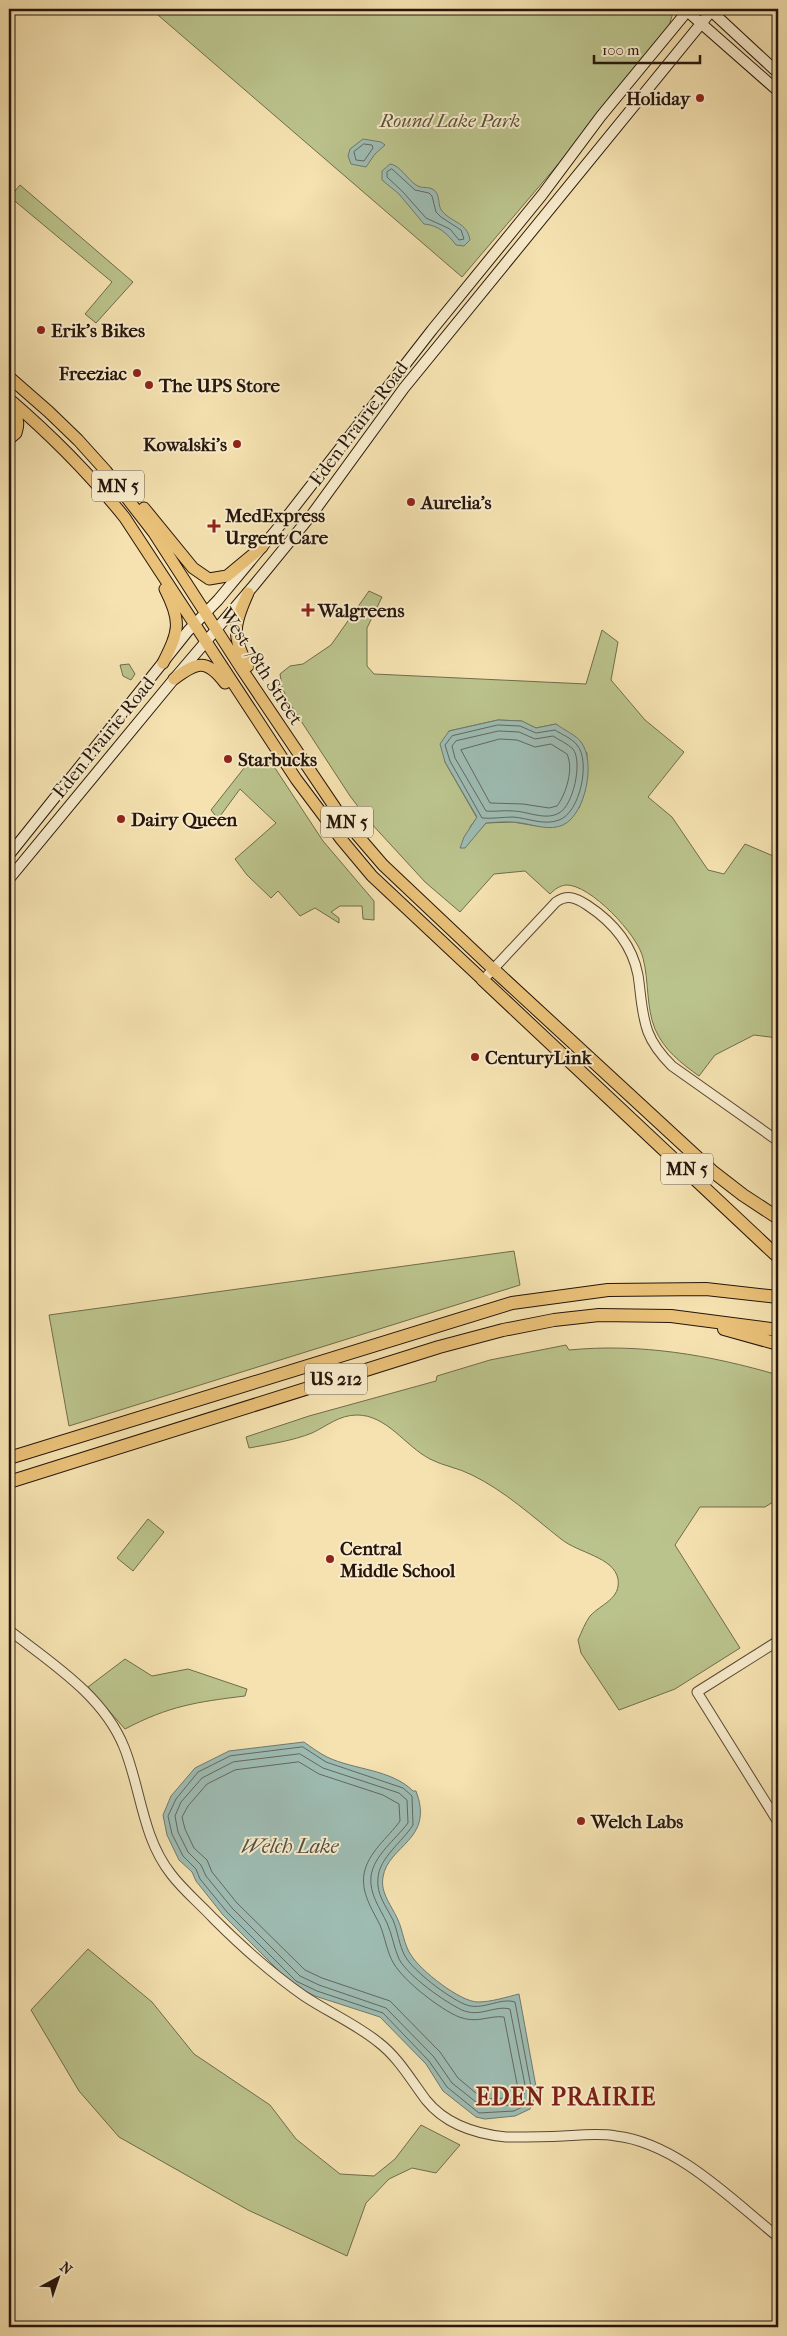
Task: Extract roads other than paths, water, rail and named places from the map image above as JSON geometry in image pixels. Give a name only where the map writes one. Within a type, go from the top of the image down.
[{"type":"highway","name":"MN 5","points":[[493,969],[712,1171],[778,1218]]},
{"type":"highway","name":"MN 5","points":[[483,980],[778,1256]]},
{"type":"highway","points":[[660,1289],[706,1289],[778,1297]]},
{"type":"highway","name":"US 212","points":[[9,1458],[512,1303],[608,1290],[660,1289],[721,1295],[778,1306]]},
{"type":"highway","name":"US 212","points":[[9,1482],[439,1347],[503,1330],[554,1320],[599,1316],[671,1316],[778,1330]]},
{"type":"highway","points":[[671,1316],[778,1344]]},
{"type":"main road","points":[[687,10],[778,91]]},
{"type":"main road","name":"Eden Prairie Road","points":[[9,855],[162,663],[262,547],[426,338],[542,195],[601,116],[687,10]]},
{"type":"main road","points":[[711,10],[778,73]]},
{"type":"main road","name":"Eden Prairie Road","points":[[9,879],[174,679],[248,593],[312,513],[404,388],[711,10]]},
{"type":"main road","name":"West 78th Street","points":[[9,377],[78,440],[106,471],[154,533],[340,815],[383,865],[493,969]]},
{"type":"main road","name":"West 78th Street","points":[[9,399],[46,430],[99,485],[124,518],[296,779],[372,876],[483,980]]},
{"type":"main road","points":[[9,406],[19,423],[16,434],[9,439]]},
{"type":"main road","points":[[46,430],[129,534],[171,600],[178,622],[177,631],[162,663]]},
{"type":"main road","points":[[78,440],[123,482],[201,575],[212,579],[227,576],[262,547]]},
{"type":"main road","points":[[248,593],[237,618],[235,634],[238,648],[287,726],[314,778]]},
{"type":"main road","points":[[174,679],[192,666],[201,664],[210,667],[217,672],[260,724]]},
{"type":"street","points":[[483,980],[556,902],[569,897],[579,899],[616,928],[630,951],[638,975],[645,1024],[653,1044],[661,1055],[672,1066],[778,1141]]},
{"type":"street","points":[[9,1630],[84,1691],[108,1717],[124,1748],[152,1840],[171,1873],[186,1890],[249,1954],[275,1976],[379,2042],[437,2110],[462,2127],[491,2135],[506,2137],[601,2134],[637,2139],[655,2146],[690,2167],[778,2237]]},
{"type":"street","points":[[778,1641],[697,1692],[778,1822]]},
{"type":"water","points":[[363,139],[381,142],[385,145],[375,154],[366,167],[351,164],[348,156],[350,149]]},
{"type":"water","points":[[390,164],[397,167],[416,185],[432,189],[436,192],[442,211],[466,230],[470,240],[464,246],[456,245],[438,228],[424,224],[399,194],[382,180],[382,171]]},
{"type":"water","points":[[498,720],[522,721],[536,728],[556,724],[579,739],[588,761],[588,774],[583,799],[571,819],[558,827],[547,828],[513,822],[486,823],[465,848],[460,848],[464,837],[477,817],[445,762],[440,744],[449,731]]},
{"type":"water","name":"Welch Lake","points":[[304,1742],[327,1757],[394,1778],[413,1791],[416,1791],[420,1807],[420,1821],[415,1831],[387,1866],[383,1877],[385,1894],[398,1920],[411,1955],[423,1969],[441,1984],[470,2001],[494,2000],[519,1994],[537,2092],[530,2109],[515,2116],[485,2119],[476,2117],[443,2091],[426,2064],[380,2017],[315,1996],[293,1985],[223,1915],[196,1881],[192,1872],[179,1860],[167,1835],[163,1815],[171,1796],[195,1768],[229,1751]]},
{"type":"place","name":"Holiday","points":[[700,98]]},
{"type":"place","name":"Erik's Bikes","points":[[41,330]]},
{"type":"place","name":"Freeziac","points":[[137,373]]},
{"type":"place","name":"The UPS Store","points":[[149,385]]},
{"type":"place","name":"Kowalski's","points":[[237,444]]},
{"type":"place","name":"Aurelia's","points":[[411,502]]},
{"type":"place","name":"MedExpress Urgent Care","points":[[214,526]]},
{"type":"place","name":"Walgreens","points":[[308,610]]},
{"type":"place","name":"Starbucks","points":[[228,759]]},
{"type":"place","name":"Dairy Queen","points":[[121,819]]},
{"type":"place","name":"CenturyLink","points":[[475,1057]]},
{"type":"place","name":"Central Middle School","points":[[330,1559]]},
{"type":"place","name":"Welch Labs","points":[[581,1821]]},
{"type":"district","name":"EDEN PRAIRIE","points":[[566,2097]]},
{"type":"park label","name":"Round Lake Park","points":[[450,120]]}]
